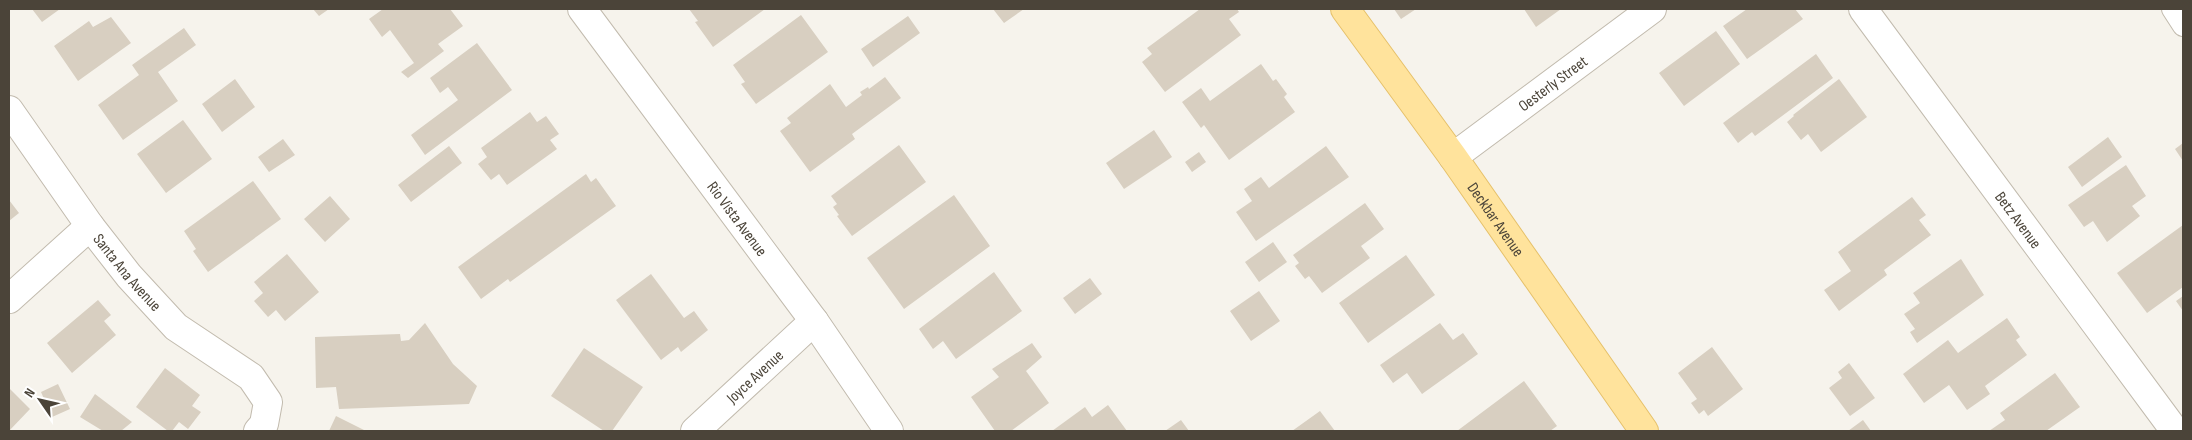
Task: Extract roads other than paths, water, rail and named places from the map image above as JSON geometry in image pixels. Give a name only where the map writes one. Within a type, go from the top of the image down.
[{"type":"main road","name":"Deckbar Avenue","points":[[1345,9],[1453,157],[1644,431]]},
{"type":"street","name":"Rio Vista Avenue","points":[[582,9],[814,320],[889,431]]},
{"type":"street","name":"Oesterly Street","points":[[1453,157],[1652,9]]},
{"type":"street","name":"Betz Avenue","points":[[1863,9],[2175,431]]},
{"type":"street","name":"Santa Ana Avenue","points":[[9,110],[90,226],[129,276],[176,327],[250,377],[268,402],[262,421]]},
{"type":"street","points":[[9,299],[90,226]]},
{"type":"street","name":"Joyce Avenue","points":[[695,431],[814,320]]},
{"type":"lane","points":[[2172,9],[2183,26]]}]
